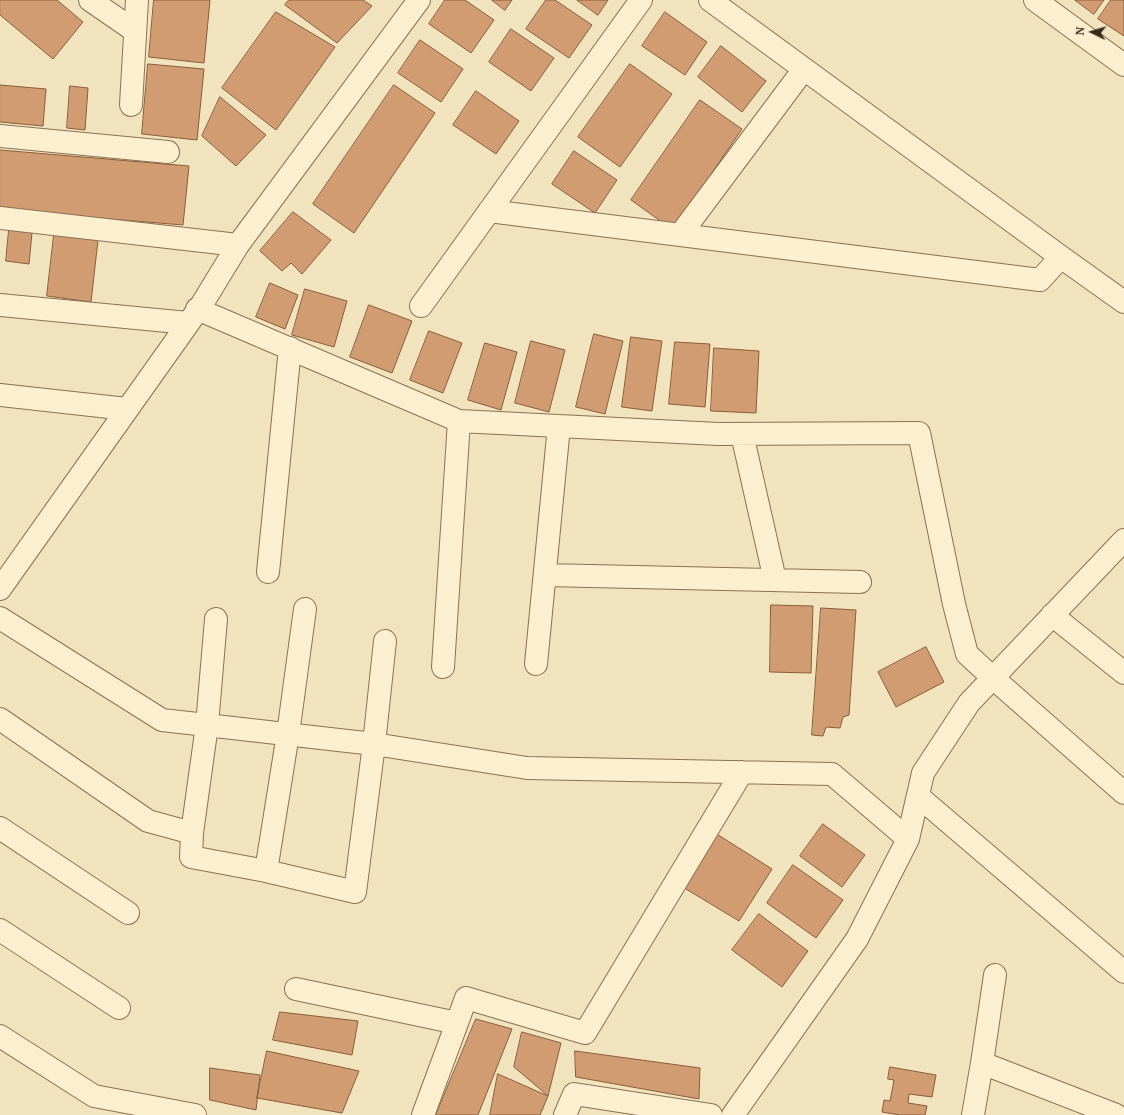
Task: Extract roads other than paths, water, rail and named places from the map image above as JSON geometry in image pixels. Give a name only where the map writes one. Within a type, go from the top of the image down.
[{"type":"street","points":[[90,0],[135,31]]},
{"type":"street","points":[[131,105],[137,0]]},
{"type":"street","points":[[0,589],[193,316],[238,246],[419,0]]},
{"type":"street","points":[[421,306],[641,0]]},
{"type":"street","points":[[710,0],[1124,302]]},
{"type":"street","points":[[1036,0],[1124,65]]},
{"type":"street","points":[[680,235],[804,69]]},
{"type":"street","points":[[0,136],[168,152]]},
{"type":"street","points":[[489,211],[1040,280],[1061,257]]},
{"type":"street","points":[[0,218],[238,246]]},
{"type":"street","points":[[0,305],[193,316],[290,348],[459,421],[718,434],[919,433],[954,604],[967,654],[1124,793]]},
{"type":"street","points":[[268,572],[290,348]]},
{"type":"street","points":[[0,395],[127,410]]},
{"type":"street","points":[[443,667],[459,421]]},
{"type":"street","points":[[536,664],[559,426]]},
{"type":"street","points":[[742,434],[775,580]]},
{"type":"street","points":[[733,1115],[857,939],[908,840],[923,773],[969,703],[1124,540]]},
{"type":"street","points":[[545,575],[860,582]]},
{"type":"street","points":[[266,871],[288,734],[305,609]]},
{"type":"street","points":[[1052,615],[1124,673]]},
{"type":"street","points":[[0,618],[162,720],[374,744],[527,768],[832,774],[908,840]]},
{"type":"street","points":[[216,618],[207,725],[192,833],[191,857],[266,871],[355,892],[374,744],[385,641]]},
{"type":"street","points":[[0,719],[148,821],[192,833]]},
{"type":"street","points":[[423,1115],[466,998],[585,1033],[742,772]]},
{"type":"street","points":[[918,796],[1124,972]]},
{"type":"street","points":[[0,828],[128,913]]},
{"type":"street","points":[[0,930],[119,1008]]},
{"type":"street","points":[[972,1115],[982,1063],[995,975]]},
{"type":"street","points":[[296,989],[457,1024]]},
{"type":"street","points":[[0,1036],[94,1096],[194,1115]]},
{"type":"street","points":[[982,1063],[1116,1115]]},
{"type":"street","points":[[565,1115],[574,1094],[711,1115]]}]
